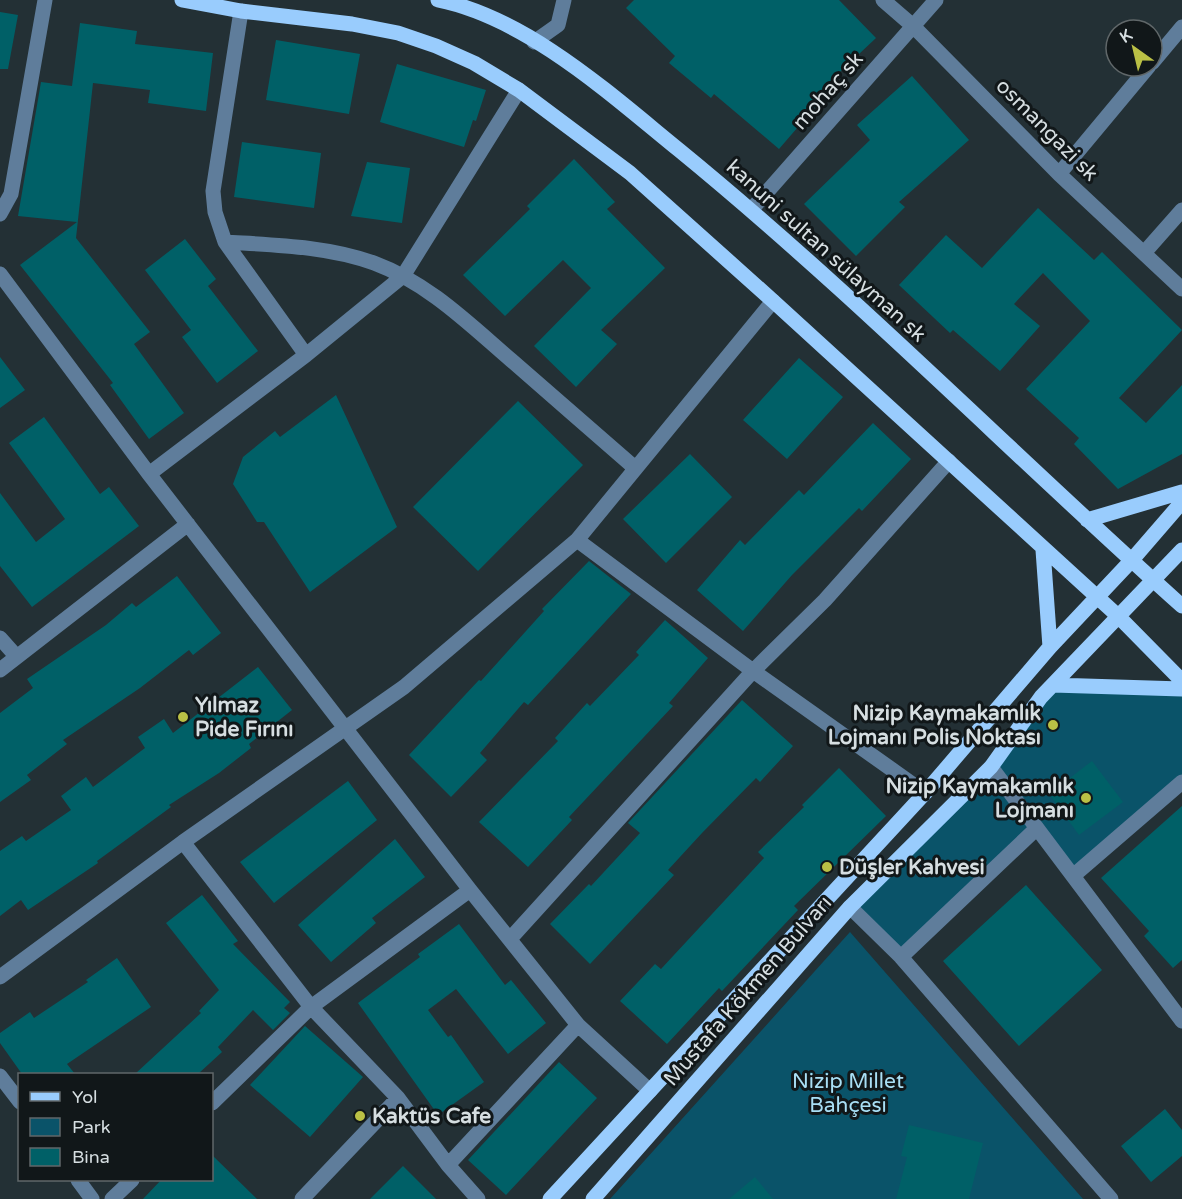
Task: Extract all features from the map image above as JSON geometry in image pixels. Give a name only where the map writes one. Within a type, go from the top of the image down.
[{"type":"main road","points":[[182,0],[241,11],[352,24],[398,33],[436,46],[474,63],[519,90],[630,174],[773,301],[1043,550],[1118,616],[1182,681]]},
{"type":"main road","name":"kanuni sultan sülayman sk","points":[[438,0],[491,16],[567,63],[650,126],[752,209],[1182,606]]},
{"type":"main road","points":[[1087,520],[1182,492]]},
{"type":"main road","name":"Mustafa Kökmen Bulvarı","points":[[550,1199],[925,793],[1050,647],[1131,561],[1182,502]]},
{"type":"main road","points":[[1043,550],[1050,647]]},
{"type":"main road","name":"Mustafa Kökmen Bulvarı","points":[[592,1199],[850,906],[991,766],[1041,697],[1182,550]]},
{"type":"main road","points":[[1053,684],[1182,689]]},
{"type":"street","points":[[0,214],[45,0]]},
{"type":"street","points":[[534,42],[558,25],[564,0]]},
{"type":"street","name":"osmangazi sk","points":[[883,0],[913,26],[1059,174],[1182,290]]},
{"type":"street","name":"mohaç sk","points":[[752,209],[936,0]]},
{"type":"street","points":[[241,11],[213,191],[215,212],[225,242],[306,355]]},
{"type":"street","points":[[1164,48],[1182,27]]},
{"type":"street","points":[[1059,174],[1139,78]]},
{"type":"street","points":[[148,474],[306,355],[403,276],[519,90]]},
{"type":"street","points":[[1144,253],[1182,210]]},
{"type":"street","points":[[225,242],[299,247],[337,254],[372,262],[403,276],[451,308],[635,468]]},
{"type":"street","points":[[0,274],[148,474],[470,890],[578,1025],[650,1091]]},
{"type":"street","points":[[0,977],[183,842],[345,731],[404,687],[577,540],[773,301]]},
{"type":"street","points":[[510,939],[753,671],[825,600],[949,461]]},
{"type":"street","points":[[0,670],[188,524]]},
{"type":"street","points":[[577,540],[753,671],[925,793]]},
{"type":"street","points":[[0,638],[16,656]]},
{"type":"street","points":[[991,766],[1182,1021]]},
{"type":"street","points":[[1073,876],[1182,782]]},
{"type":"street","points":[[901,957],[1037,828]]},
{"type":"street","points":[[183,842],[311,1007],[398,1098],[448,1165],[478,1199]]},
{"type":"street","points":[[213,1102],[311,1007],[470,890]]},
{"type":"street","points":[[850,906],[901,957],[1111,1199]]},
{"type":"street","points":[[448,1165],[578,1025]]},
{"type":"street","points":[[0,1076],[18,1099]]},
{"type":"street","points":[[302,1199],[398,1098]]},
{"type":"street","points":[[79,1181],[92,1199]]},
{"type":"street","points":[[112,1199],[130,1181]]},
{"type":"green space","points":[[1053,685],[1182,689],[1182,782],[1073,876],[1037,829],[901,957],[850,907],[991,767]]},
{"type":"green space","name":"Nizip Millet Bahçesi","points":[[850,932],[1083,1199],[610,1199]]},
{"type":"building","points":[[634,0],[839,0],[876,38],[824,87],[829,91],[779,149],[714,94],[711,98],[669,63],[675,56],[626,8]]},
{"type":"building","points":[[0,12],[18,15],[8,69],[0,69]]},
{"type":"building","points":[[80,23],[137,31],[135,44],[213,53],[206,111],[148,103],[150,90],[93,83],[76,238],[150,332],[134,344],[184,413],[149,439],[110,385],[113,383],[20,265],[77,222],[18,216],[41,82],[72,86]]},
{"type":"building","points":[[276,40],[360,54],[349,114],[266,100]]},
{"type":"building","points":[[397,64],[486,90],[476,121],[473,120],[464,147],[380,122]]},
{"type":"building","points":[[912,76],[969,140],[899,202],[905,207],[856,256],[804,204],[870,140],[857,125]]},
{"type":"building","points":[[242,142],[321,153],[314,208],[234,197]]},
{"type":"building","points":[[574,159],[615,202],[607,209],[665,268],[601,330],[617,344],[576,387],[534,346],[591,288],[563,260],[505,316],[463,275],[530,209],[527,206]]},
{"type":"building","points":[[367,162],[410,168],[402,223],[351,216]]},
{"type":"building","points":[[1038,208],[1094,260],[1102,252],[1182,330],[1119,398],[1146,423],[1182,385],[1182,454],[1118,489],[1074,444],[1079,438],[1026,389],[1090,321],[1043,273],[1014,304],[1040,326],[1000,371],[953,330],[950,333],[899,285],[946,235],[982,268]]},
{"type":"building","points":[[185,239],[216,279],[208,286],[258,351],[217,383],[182,337],[191,330],[145,270]]},
{"type":"building","points":[[0,357],[25,390],[0,408]]},
{"type":"building","points":[[799,358],[843,397],[787,459],[743,420]]},
{"type":"building","points":[[336,395],[397,527],[310,592],[264,522],[257,522],[233,484],[243,457],[275,431],[280,437]]},
{"type":"building","points":[[518,401],[583,465],[478,571],[413,507]]},
{"type":"building","points":[[44,417],[100,494],[109,487],[139,526],[32,607],[0,566],[0,493],[36,542],[65,519],[9,443]]},
{"type":"building","points":[[873,423],[911,459],[862,511],[859,508],[792,575],[743,631],[697,590],[740,540],[745,545],[799,490],[804,495]]},
{"type":"building","points":[[690,454],[732,497],[666,563],[623,519]]},
{"type":"building","points":[[589,561],[631,594],[528,705],[524,702],[480,753],[487,760],[451,797],[409,755],[479,680],[481,681],[544,611],[542,609]]},
{"type":"building","points":[[177,576],[221,633],[193,655],[189,650],[140,688],[63,740],[67,744],[27,775],[31,780],[0,802],[0,713],[33,688],[27,679],[106,625],[132,603],[136,607]]},
{"type":"building","points":[[665,620],[708,658],[669,703],[673,706],[569,817],[572,820],[528,867],[479,822],[558,741],[555,738],[587,703],[590,706],[639,655],[636,652]]},
{"type":"building","points":[[258,667],[292,710],[249,744],[251,748],[219,773],[169,805],[171,807],[97,861],[98,863],[28,910],[21,900],[0,916],[0,851],[22,836],[26,841],[71,810],[61,796],[86,777],[93,787],[145,748],[138,737],[164,719],[173,733]]},
{"type":"building","points":[[742,700],[793,746],[760,782],[756,778],[702,833],[668,870],[674,875],[590,964],[550,924],[589,884],[591,886],[640,833],[628,823]]},
{"type":"building","name":"Nizip Kaymakamlık Lojmanı","points":[[1092,761],[1123,802],[1079,835],[1049,794]]},
{"type":"building","points":[[839,768],[886,816],[794,906],[798,910],[722,991],[719,988],[667,1044],[620,1001],[655,964],[661,969],[764,858],[758,852],[804,807],[802,805]]},
{"type":"building","points":[[348,781],[377,820],[274,903],[240,862]]},
{"type":"building","points":[[1182,806],[1182,960],[1173,968],[1144,936],[1149,931],[1101,878]]},
{"type":"building","points":[[395,839],[425,877],[372,918],[376,923],[331,962],[298,925]]},
{"type":"building","points":[[1026,885],[1102,970],[1019,1046],[943,961]]},
{"type":"building","points":[[202,895],[238,941],[233,944],[290,1002],[284,1008],[290,1013],[273,1030],[253,1010],[218,1047],[222,1052],[199,1073],[136,1073],[201,1013],[199,1011],[219,990],[166,923]]},
{"type":"building","points":[[459,924],[505,985],[511,980],[546,1023],[508,1054],[456,989],[428,1010],[448,1037],[451,1035],[484,1082],[438,1115],[358,1003],[420,957],[418,954]]},
{"type":"building","points":[[117,958],[151,1007],[67,1064],[74,1073],[21,1073],[0,1043],[0,1033],[30,1012],[34,1018],[88,982],[86,980]]},
{"type":"building","points":[[305,1026],[363,1077],[310,1137],[250,1085]]},
{"type":"building","points":[[559,1062],[597,1098],[506,1195],[468,1160]]},
{"type":"building","points":[[1165,1109],[1182,1130],[1182,1156],[1151,1182],[1121,1146]]},
{"type":"building","points":[[909,1125],[983,1143],[969,1199],[896,1199],[907,1157],[901,1156]]},
{"type":"building","points":[[213,1156],[257,1199],[143,1199],[160,1181],[213,1181]]},
{"type":"building","points":[[403,1166],[436,1199],[370,1199]]},
{"type":"building","points":[[755,1177],[773,1199],[729,1199]]},
{"type":"place","name":"Yılmaz Pide Fırını","points":[[183,717]]},
{"type":"place","name":"Nizip Kaymakamlık Lojmanı Polis Noktası","points":[[1053,725]]},
{"type":"place","name":"Nizip Kaymakamlık Lojmanı","points":[[1086,798]]},
{"type":"place","name":"Düşler Kahvesi","points":[[827,867]]},
{"type":"place","name":"Kaktüs Cafe","points":[[360,1116]]}]
